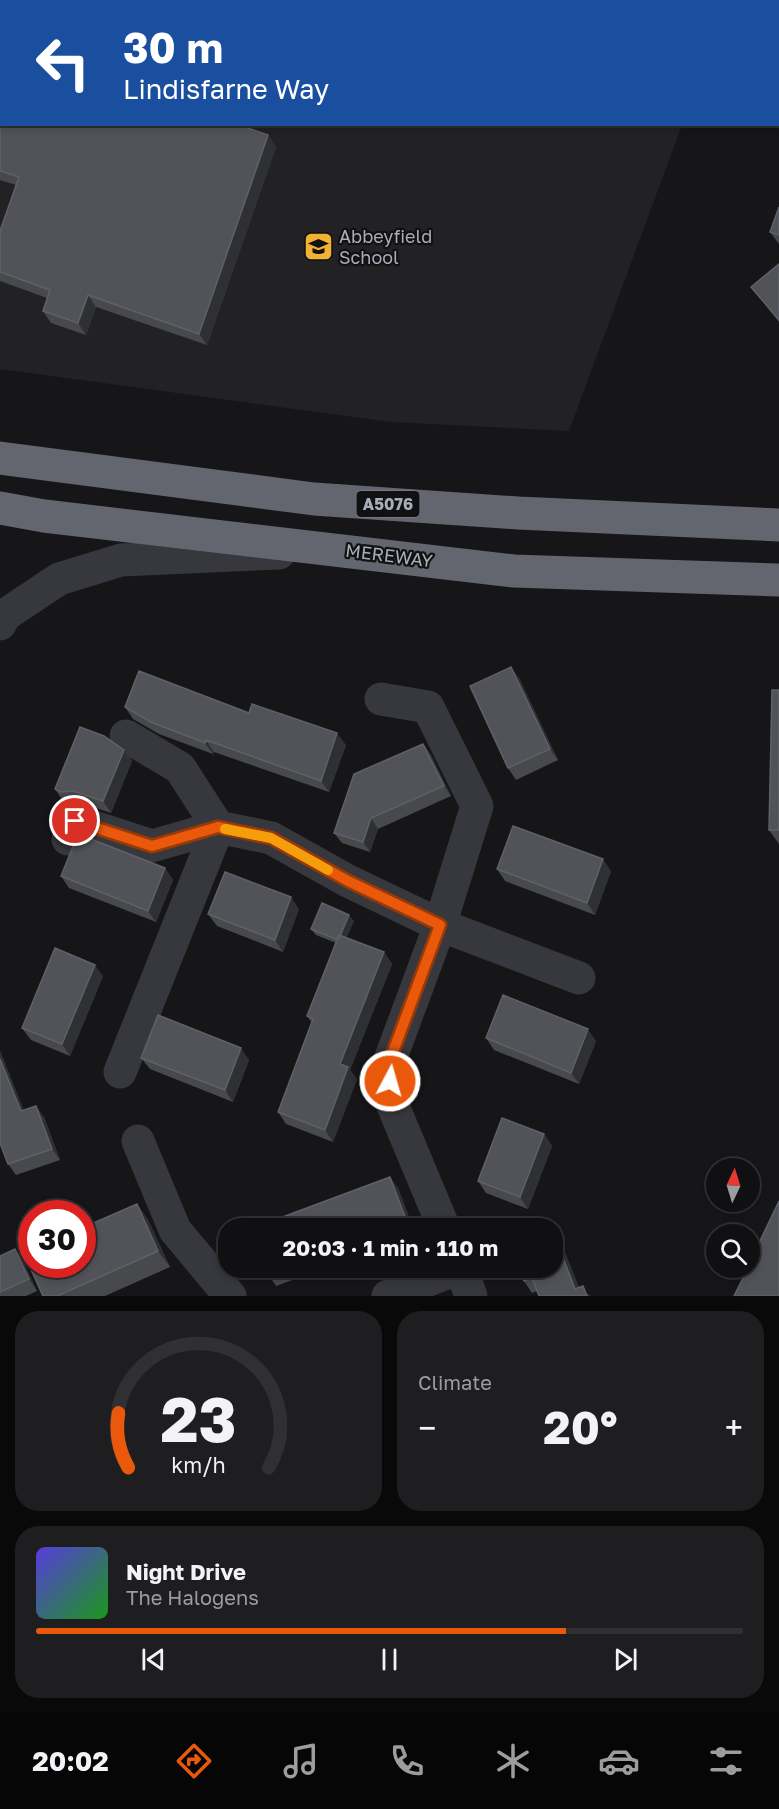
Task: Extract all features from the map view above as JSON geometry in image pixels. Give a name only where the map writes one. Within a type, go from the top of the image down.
[{"type":"highway","name":"A5076","points":[[0,458],[314,499],[518,513],[779,525]]},
{"type":"highway","name":"MEREWAY","points":[[0,508],[44,516],[346,550],[514,572],[779,580]]},
{"type":"street","points":[[2,613],[59,579],[121,560],[346,550]]},
{"type":"street","points":[[381,699],[428,707],[477,806],[440,925],[390,1060],[390,1101],[440,1218]]},
{"type":"street","points":[[126,736],[180,768],[218,827]]},
{"type":"street","points":[[68,838],[75,821],[152,846],[218,827],[271,838],[348,881],[440,925],[579,978]]},
{"type":"street","points":[[120,1072],[218,827]]},
{"type":"street","points":[[138,1141],[175,1230],[230,1296]]},
{"type":"street","points":[[388,1296],[434,1278]]},
{"type":"street","points":[[464,1278],[471,1296]]},
{"type":"shaded area","name":"Abbeyfield School","points":[[0,126],[682,126],[569,431],[391,422],[0,369]]},
{"type":"building","points":[[0,126],[242,126],[268,135],[199,334],[88,295],[78,323],[43,311],[50,290],[0,272],[0,231],[19,177],[0,171]]},
{"type":"building","points":[[779,207],[779,235],[770,232]]},
{"type":"building","points":[[779,264],[779,320],[751,287]]},
{"type":"building","points":[[511,667],[550,749],[508,768],[470,686]]},
{"type":"building","points":[[139,671],[249,713],[252,704],[337,733],[321,781],[206,740],[205,743],[151,722],[125,707]]},
{"type":"building","points":[[772,690],[779,690],[779,830],[769,830]]},
{"type":"building","points":[[80,727],[104,736],[124,750],[103,801],[73,791],[61,792],[55,789]]},
{"type":"building","points":[[423,744],[444,786],[371,818],[363,842],[334,833],[354,774]]},
{"type":"building","points":[[513,826],[603,859],[587,903],[497,869]]},
{"type":"building","points":[[78,834],[165,868],[148,911],[61,876]]},
{"type":"building","points":[[225,872],[291,897],[275,940],[208,914]]},
{"type":"building","points":[[322,903],[349,915],[338,940],[311,929]]},
{"type":"building","points":[[339,935],[384,952],[340,1064],[348,1067],[325,1130],[278,1112],[313,1019],[307,1016]]},
{"type":"building","points":[[55,948],[95,965],[62,1044],[22,1028]]},
{"type":"building","points":[[503,995],[588,1029],[571,1073],[486,1038]]},
{"type":"building","points":[[158,1015],[241,1048],[225,1090],[141,1058]]},
{"type":"building","points":[[0,1059],[21,1111],[36,1106],[52,1149],[8,1164],[0,1143]]},
{"type":"building","points":[[502,1118],[544,1134],[520,1197],[478,1181]]},
{"type":"building","points":[[390,1177],[405,1218],[280,1218]]},
{"type":"building","points":[[779,1201],[779,1296],[734,1296],[743,1278],[760,1278],[760,1241]]},
{"type":"building","points":[[137,1204],[158,1251],[57,1296],[43,1296],[35,1278],[96,1278],[96,1222]]},
{"type":"building","points":[[15,1249],[18,1255],[18,1278],[29,1279],[0,1292],[0,1256]]},
{"type":"building","points":[[563,1258],[575,1289],[583,1286],[587,1296],[539,1296],[532,1278],[563,1278]]},
{"type":"slow traffic","points":[[225,829],[271,838],[328,870]]},
{"type":"place","name":"Abbeyfield School","points":[[318,247]]},
{"type":"route","points":[[75,821],[152,846],[218,827],[271,838],[348,881],[440,925],[390,1060],[390,1081]]}]
